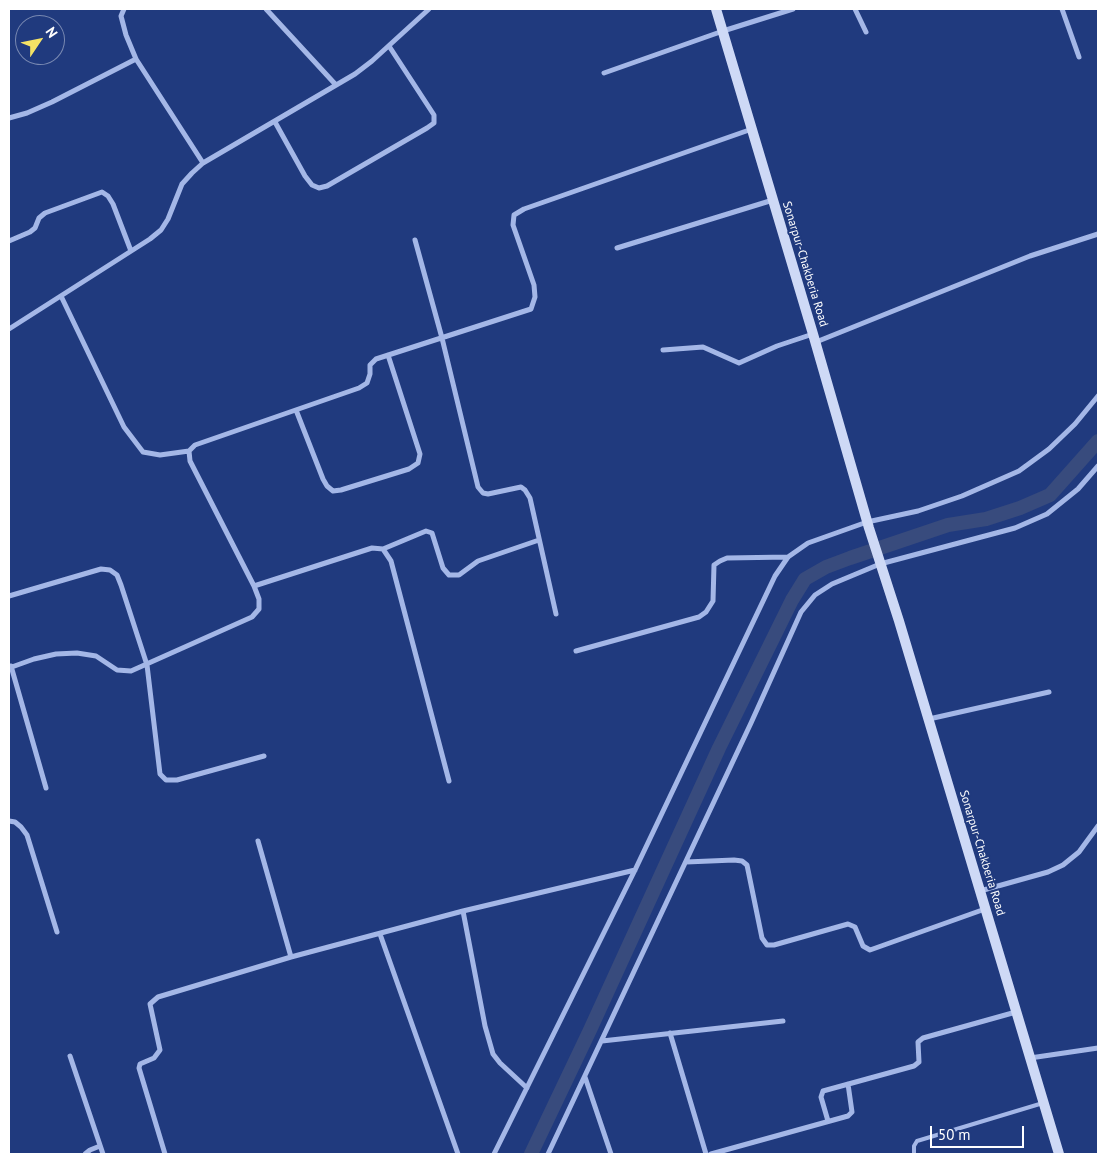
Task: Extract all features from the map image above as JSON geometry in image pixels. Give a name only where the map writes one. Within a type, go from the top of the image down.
[{"type":"main road","name":"Sonarpur-Chakberia Road","points":[[716,9],[879,562],[929,719],[1059,1154]]},
{"type":"street","points":[[124,9],[121,16],[126,35],[136,58],[203,163]]},
{"type":"street","points":[[266,9],[336,85]]},
{"type":"street","points":[[9,329],[161,230],[168,219],[182,184],[203,163],[275,122],[372,61],[429,9]]},
{"type":"street","points":[[604,73],[723,31],[793,9]]},
{"type":"street","points":[[855,9],[866,32]]},
{"type":"street","points":[[1062,9],[1079,57]]},
{"type":"street","points":[[275,122],[312,185],[319,188],[327,186],[427,128],[434,123],[434,115],[389,46]]},
{"type":"street","points":[[9,118],[27,113],[52,102],[136,58]]},
{"type":"street","points":[[61,296],[124,427],[143,452],[160,455],[189,451],[195,445],[360,388],[367,383],[370,365],[376,359],[530,309],[535,297],[534,285],[513,225],[514,215],[524,209],[752,129]]},
{"type":"street","points":[[9,241],[30,232],[35,228],[39,218],[45,213],[102,192],[108,196],[113,204],[131,251]]},
{"type":"street","points":[[617,248],[773,200]]},
{"type":"street","points":[[663,350],[703,347],[739,363],[777,346],[814,338],[1030,256],[1098,234]]},
{"type":"street","points":[[415,240],[442,338],[478,487],[483,493],[488,494],[521,487],[530,498],[556,614]]},
{"type":"street","points":[[296,410],[323,479],[333,491],[409,469],[418,463],[420,454],[388,355]]},
{"type":"street","points":[[494,1154],[635,870],[776,576],[788,557],[808,543],[918,511],[962,496],[1020,471],[1049,449],[1075,424],[1098,396]]},
{"type":"street","points":[[46,788],[10,667],[56,654],[77,653],[96,656],[117,670],[131,671],[252,617],[259,609],[260,599],[190,461],[189,451]]},
{"type":"street","points":[[548,1154],[686,862],[801,612],[815,595],[832,584],[879,562],[1016,528],[1047,514],[1078,489],[1098,466]]},
{"type":"street","points":[[254,586],[372,548],[383,549],[426,531],[432,533],[443,568],[449,575],[459,575],[478,561],[539,540]]},
{"type":"street","points":[[383,549],[392,561],[448,781]]},
{"type":"street","points":[[576,651],[699,617],[706,612],[713,600],[714,566],[720,561],[727,558],[788,557]]},
{"type":"street","points":[[9,596],[101,569],[110,570],[117,575],[121,585],[147,665],[160,774],[166,780],[177,780],[264,756]]},
{"type":"street","points":[[929,719],[1049,692]]},
{"type":"street","points":[[9,821],[16,822],[27,835],[57,932]]},
{"type":"street","points":[[980,891],[1048,872],[1063,865],[1079,852],[1098,826]]},
{"type":"street","points":[[258,841],[291,957]]},
{"type":"street","points":[[686,862],[734,860],[742,861],[747,865],[762,938],[767,945],[774,945],[848,924],[855,927],[863,946],[870,950],[985,909]]},
{"type":"street","points":[[165,1154],[139,1068],[140,1064],[154,1058],[160,1050],[150,1004],[158,997],[291,957],[463,911],[635,870]]},
{"type":"street","points":[[463,911],[485,1026],[493,1054],[526,1088]]},
{"type":"street","points":[[380,934],[458,1154]]},
{"type":"street","points":[[828,1121],[821,1098],[823,1091],[914,1066],[919,1062],[918,1042],[922,1038],[1016,1012]]},
{"type":"street","points":[[602,1041],[783,1020]]},
{"type":"street","points":[[670,1033],[706,1154]]},
{"type":"street","points":[[1030,1058],[1098,1048]]},
{"type":"street","points":[[70,1056],[103,1154]]},
{"type":"street","points":[[585,1076],[611,1154]]},
{"type":"street","points":[[711,1154],[848,1116],[852,1112],[848,1084]]},
{"type":"street","points":[[85,1154],[100,1146]]},
{"type":"lane","points":[[914,1154],[914,1146],[917,1141],[1043,1103]]},
{"type":"waterway","points":[[531,1154],[719,748],[792,600],[805,579],[826,567],[850,558],[948,525],[986,519],[1020,508],[1050,495],[1098,441]]}]
